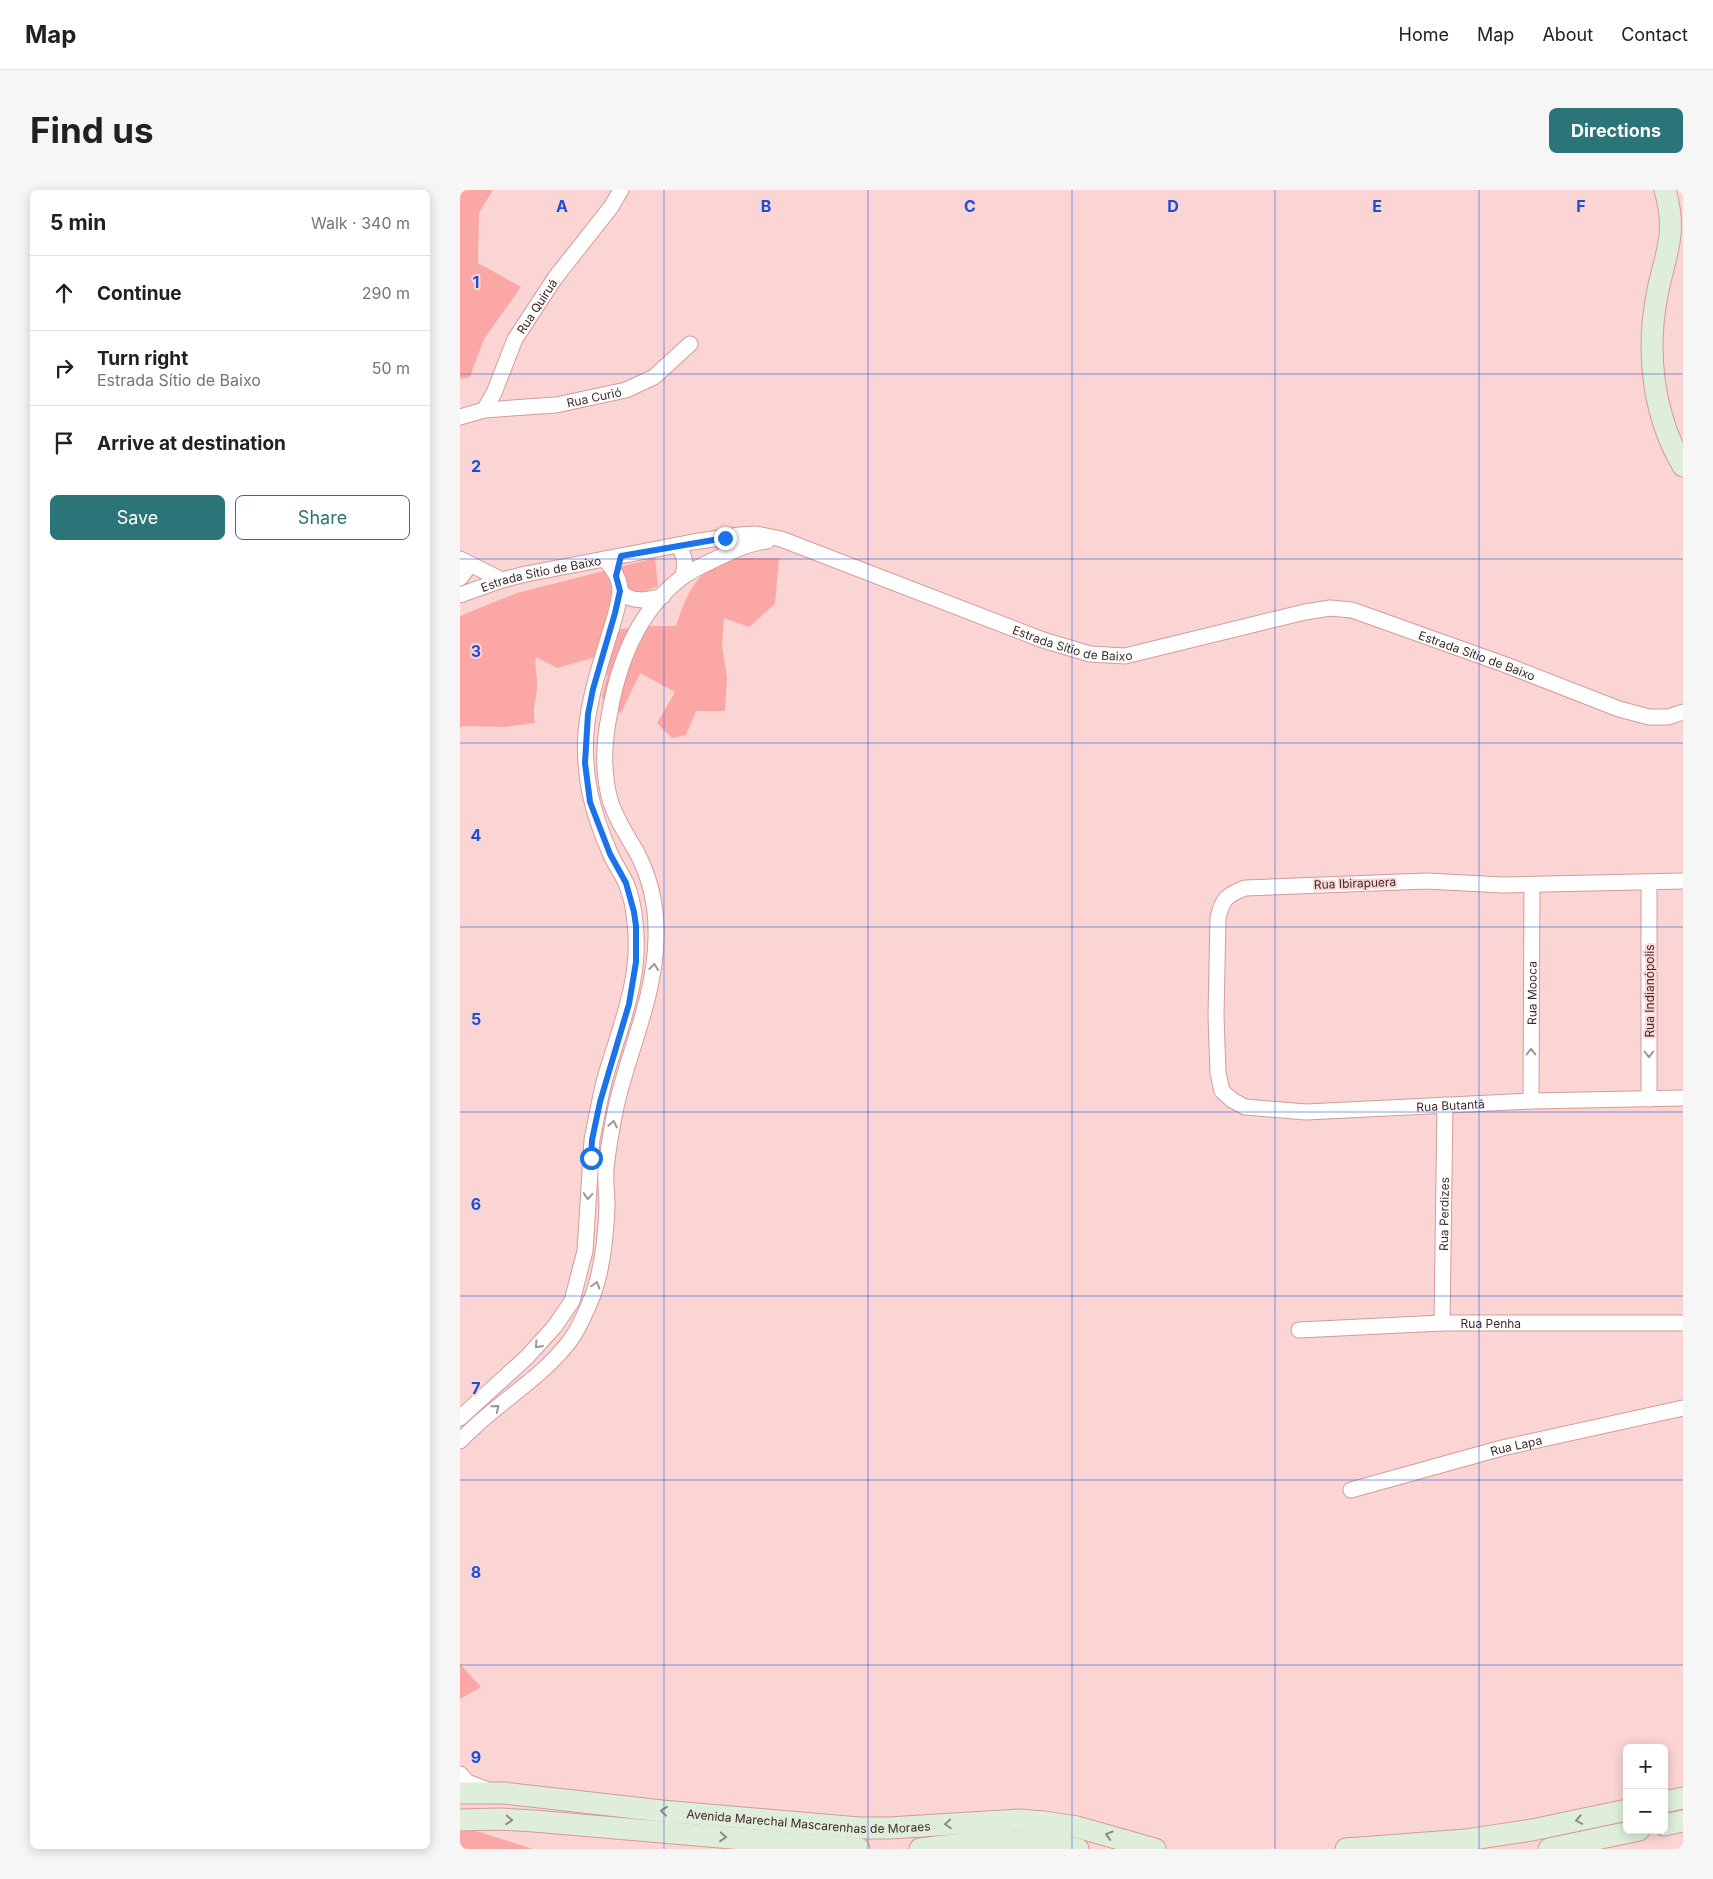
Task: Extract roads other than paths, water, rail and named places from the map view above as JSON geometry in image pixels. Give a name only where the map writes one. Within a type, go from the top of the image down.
[{"type":"street","name":"Rua Quiruá","points":[[484,410],[494,393],[516,339],[555,278],[606,214],[621,190]]},
{"type":"street","points":[[1665,190],[1670,206],[1670,245],[1657,294],[1652,328],[1652,362],[1665,428],[1683,466]]},
{"type":"street","name":"Rua Curió","points":[[484,410],[556,405],[626,390],[654,377],[690,344]]},
{"type":"street","points":[[460,416],[484,410]]},
{"type":"street","name":"Estrada Sítio de Baixo","points":[[460,595],[502,580],[678,545],[756,534],[781,538],[1043,640],[1090,654],[1125,656],[1305,612],[1330,608],[1345,609],[1428,636],[1618,709],[1649,717],[1668,717],[1683,712]]},
{"type":"street","points":[[460,1441],[472,1428],[533,1378],[569,1341],[582,1321],[594,1292],[601,1267],[607,1208],[606,1170],[612,1129],[616,1106],[649,996],[654,967],[656,936],[654,902],[647,876],[619,824],[610,801],[606,779],[605,740],[612,700],[625,655],[644,618],[662,596],[682,577],[739,548],[755,542],[781,538]]},
{"type":"street","points":[[678,545],[685,559],[682,577]]},
{"type":"street","points":[[616,576],[621,556]]},
{"type":"street","points":[[604,559],[616,576],[623,595],[635,600],[662,596]]},
{"type":"street","points":[[460,578],[465,562],[502,580]]},
{"type":"street","points":[[460,1418],[527,1357],[554,1326],[572,1301],[585,1252],[594,1132],[605,1078],[629,1004],[636,962],[634,912],[626,883],[610,854],[590,802],[585,763],[588,714],[593,689],[620,591]]},
{"type":"street","name":"Rua Ibirapuera","points":[[1222,1091],[1218,1073],[1216,1016],[1218,918],[1221,905],[1233,892],[1245,888],[1263,886],[1427,881],[1532,885],[1683,881]]},
{"type":"street","name":"Rua Indianópolis","points":[[1649,883],[1649,1099]]},
{"type":"street","name":"Rua Mooca","points":[[1531,1101],[1532,885]]},
{"type":"street","name":"Rua Butantã","points":[[1222,1091],[1232,1100],[1245,1107],[1306,1112],[1531,1101],[1683,1098]]},
{"type":"street","name":"Rua Perdizes","points":[[1442,1323],[1445,1105]]},
{"type":"street","name":"Rua Penha","points":[[1299,1330],[1442,1323],[1683,1323]]},
{"type":"street","name":"Rua Lapa","points":[[1351,1490],[1502,1448],[1683,1408]]},
{"type":"street","points":[[460,1774],[468,1782],[483,1789],[504,1793]]},
{"type":"street","name":"Avenida Marechal Mascarenhas de Moraes","points":[[460,1793],[504,1793],[662,1811],[859,1828],[1019,1820],[1044,1822],[1085,1829],[1156,1849]]},
{"type":"street","points":[[1668,1801],[1683,1798]]},
{"type":"street","points":[[1346,1849],[1474,1839],[1532,1830],[1623,1811]]},
{"type":"street","name":"Avenida Marechal Mascarenhas de Moraes","points":[[460,1820],[499,1819],[534,1821],[859,1849]]},
{"type":"street","points":[[1668,1824],[1683,1821]]},
{"type":"street","points":[[1549,1849],[1623,1833]]},
{"type":"street","name":"Avenida Marechal Mascarenhas de Moraes","points":[[920,1849],[980,1842],[1040,1842],[1078,1849]]}]
